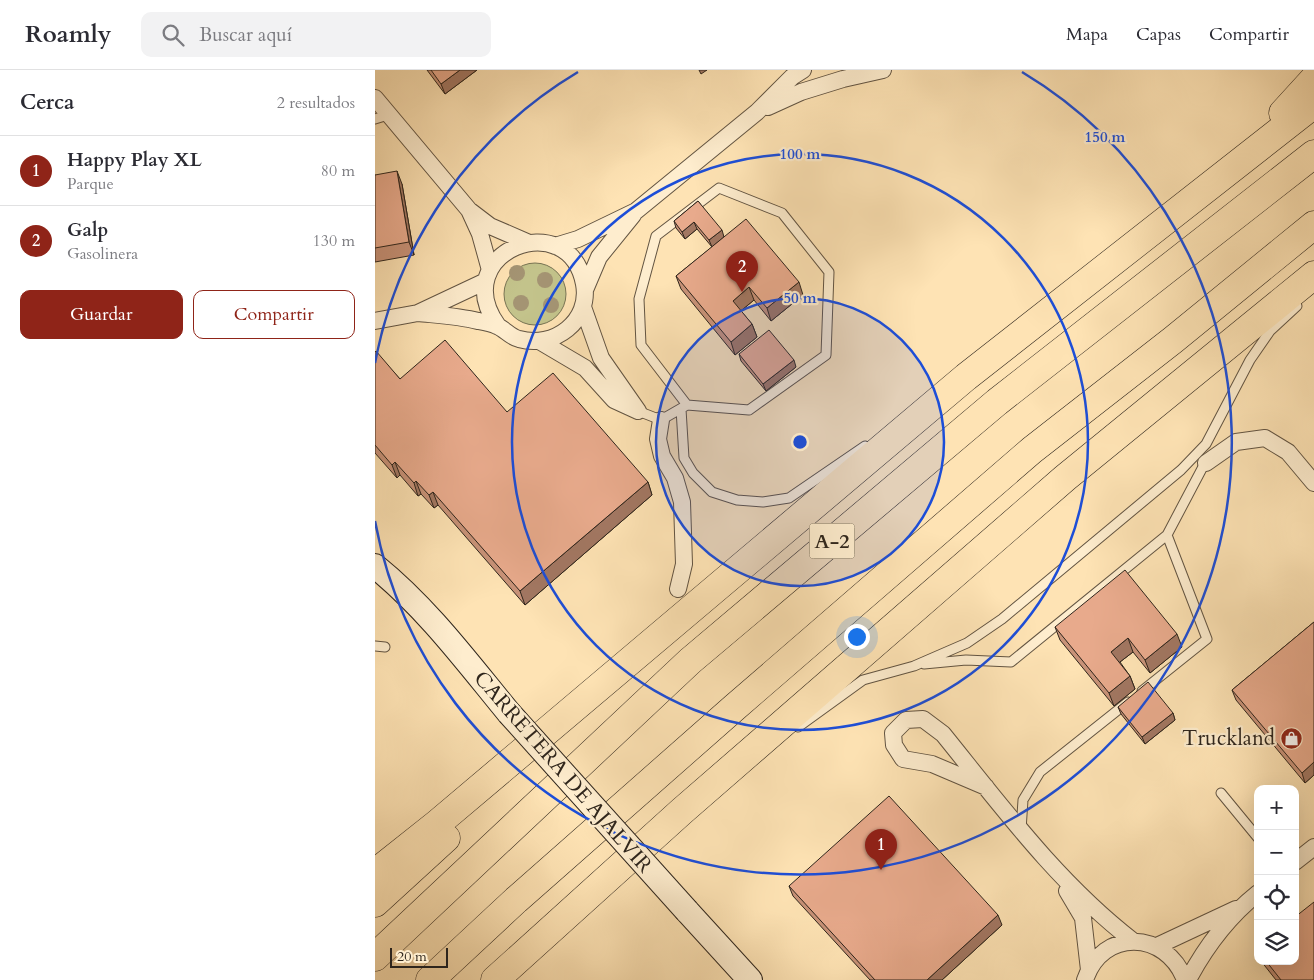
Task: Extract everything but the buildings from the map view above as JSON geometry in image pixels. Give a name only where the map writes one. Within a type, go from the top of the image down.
[{"type":"highway","points":[[1247,154],[1314,79]]},
{"type":"highway","points":[[375,873],[438,823],[966,377],[1247,154],[1314,104]]},
{"type":"highway","name":"A-2","points":[[375,957],[690,661],[997,402],[1314,154]]},
{"type":"highway","points":[[430,980],[516,900],[735,706],[1032,450],[1173,340],[1314,225]]},
{"type":"highway","points":[[495,980],[682,811],[1065,478],[1314,274]]},
{"type":"highway","points":[[375,903],[667,630]]},
{"type":"street","points":[[585,290],[599,257],[636,211],[757,112],[803,70]]},
{"type":"street","points":[[757,112],[801,92],[843,79],[883,70]]},
{"type":"street","points":[[375,98],[382,117],[469,210],[490,226],[527,242],[541,242],[555,246],[567,253],[576,263],[583,276],[585,290],[583,307],[577,320],[555,338],[541,342],[517,339],[498,326],[457,316],[418,313],[375,321]]},
{"type":"street","points":[[469,210],[480,234],[488,276],[486,305],[498,326]]},
{"type":"street","points":[[555,246],[578,239],[636,211]]},
{"type":"street","points":[[418,313],[488,276],[505,252],[527,242]]},
{"type":"street","points":[[583,307],[601,358],[638,411]]},
{"type":"street","points":[[541,342],[585,368],[614,400],[638,411]]},
{"type":"street","points":[[661,420],[658,439],[662,456],[675,478],[682,502],[684,564],[678,589]]},
{"type":"street","points":[[1206,463],[1236,442],[1265,438],[1288,452],[1314,483]]},
{"type":"street","name":"CARRETERA DE AJALVIR","points":[[375,566],[395,583],[433,622],[509,713],[750,980]]},
{"type":"street","points":[[986,787],[932,764],[903,759],[894,745],[893,733],[906,720],[923,719],[943,734],[1052,868],[1105,920],[1133,941],[1157,946],[1170,955],[1186,980]]},
{"type":"street","points":[[1299,859],[1314,847]]},
{"type":"street","points":[[1052,868],[1083,918],[1087,975]]},
{"type":"street","points":[[1186,980],[1206,947],[1242,906],[1254,896]]},
{"type":"street","points":[[1157,946],[1242,906]]},
{"type":"street","points":[[1087,975],[1100,955],[1115,946],[1133,941]]},
{"type":"lane","points":[[638,411],[661,420],[684,407],[749,410],[826,355],[829,272],[783,212],[719,188],[656,236],[639,299],[641,346],[684,407],[684,458],[693,473],[712,492],[737,500],[763,502],[789,498],[869,443]]},
{"type":"lane","points":[[792,731],[863,680],[914,666],[967,643],[1002,619],[1181,470],[1206,444],[1250,360],[1270,331],[1301,301]]},
{"type":"lane","points":[[886,432],[966,377]]},
{"type":"lane","points":[[914,666],[966,660],[1011,662],[1167,535],[1206,463],[1206,444]]},
{"type":"lane","points":[[1021,830],[1023,800],[1040,772],[1207,639],[1167,535]]},
{"type":"lane","points":[[682,811],[776,743]]},
{"type":"lane","points":[[1221,794],[1254,833]]},
{"type":"green space","points":[[535,263],[552,268],[557,272],[561,277],[566,294],[561,311],[557,316],[552,320],[535,325],[518,320],[513,316],[509,311],[504,294],[509,277],[513,272],[518,268]]},
{"type":"place","name":"Galp","points":[[742,292]]},
{"type":"place","name":"Truckland","points":[[1291,738]]},
{"type":"place","name":"Happy Play XL","points":[[881,870]]}]
